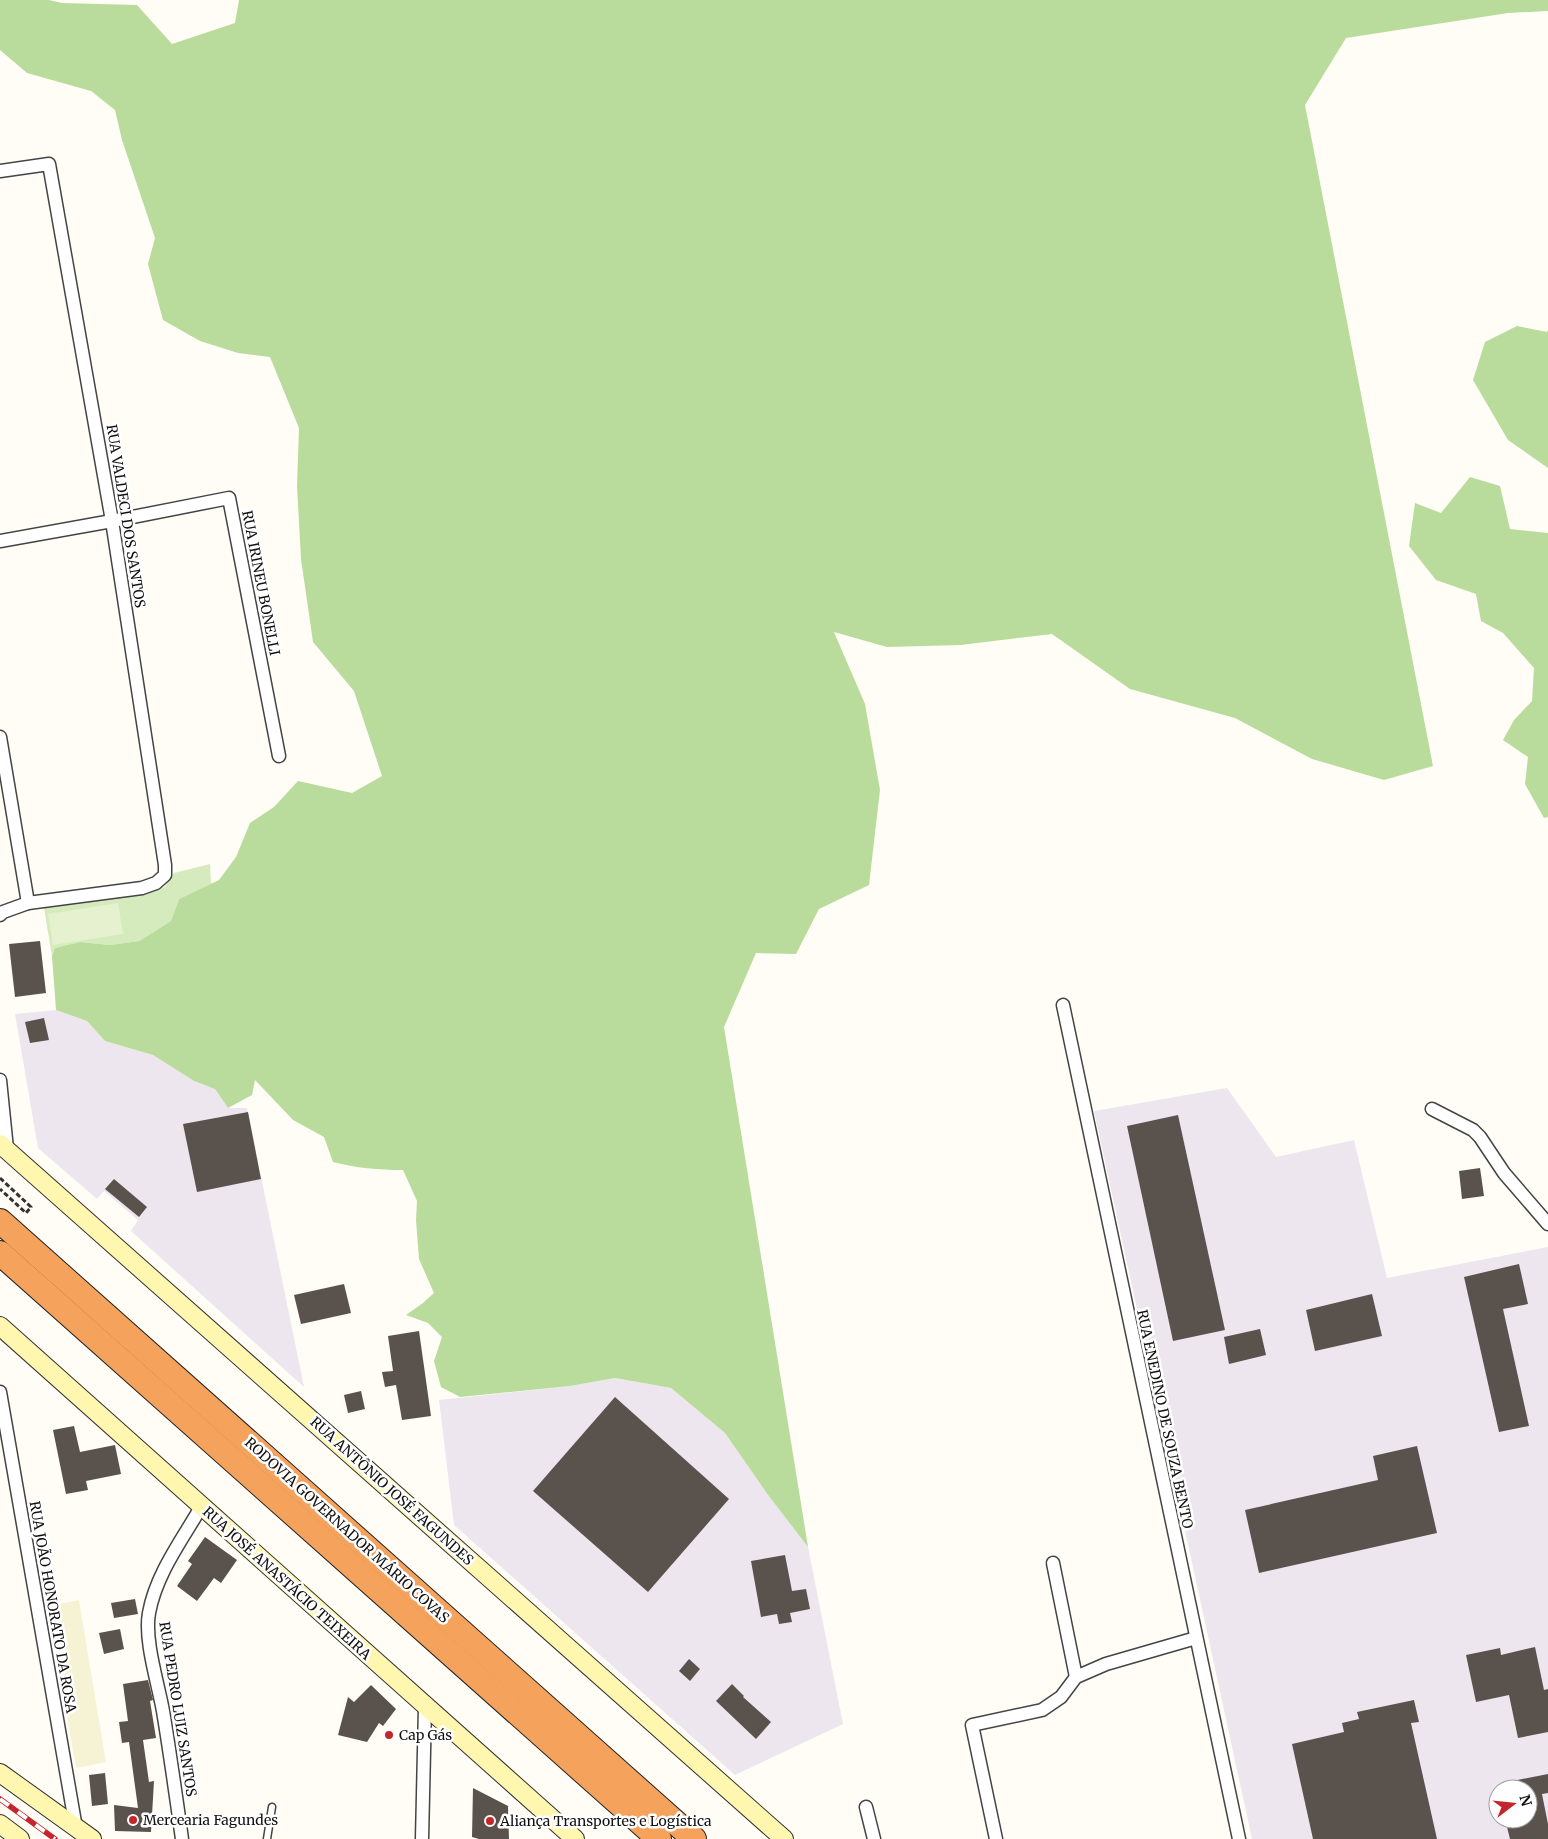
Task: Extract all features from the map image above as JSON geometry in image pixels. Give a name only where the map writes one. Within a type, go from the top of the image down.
[{"type":"highway","name":"RODOVIA GOVERNADOR MÁRIO COVAS","points":[[0,1221],[694,1839]]},
{"type":"highway","name":"RODOVIA GOVERNADOR MÁRIO COVAS","points":[[0,1253],[659,1839]]},
{"type":"main road","name":"RUA ANTÔNIO JOSÉ FAGUNDES","points":[[3,1147],[784,1839]]},
{"type":"main road","name":"RUA JOSÉ ANASTÁCIO TEIXEIRA","points":[[0,1326],[575,1839]]},
{"type":"main road","points":[[0,1773],[92,1839]]},
{"type":"main road","points":[[0,1824],[20,1839]]},
{"type":"street","name":"RUA VALDECI DOS SANTOS","points":[[0,171],[49,164],[112,521],[163,847],[165,875],[156,883],[142,888],[28,903]]},
{"type":"street","name":"RUA IRINEU BONELLI","points":[[0,540],[112,521],[229,498],[279,756]]},
{"type":"street","points":[[0,736],[28,903],[3,912],[0,915]]},
{"type":"street","name":"RUA ENEDINO DE SOUZA BENTO","points":[[1062,1006],[1239,1839]]},
{"type":"street","points":[[0,1080],[3,1147]]},
{"type":"street","points":[[1432,1109],[1476,1133],[1504,1173],[1548,1224]]},
{"type":"street","name":"RUA JOÃO HONORATO DA ROSA","points":[[0,1392],[76,1828]]},
{"type":"street","name":"RUA PEDRO LUIZ SANTOS","points":[[182,1839],[163,1713],[148,1636],[148,1615],[152,1597],[160,1580],[201,1507]]},
{"type":"street","points":[[1053,1563],[1076,1677]]},
{"type":"street","points":[[996,1839],[972,1725],[1042,1710],[1060,1697],[1076,1677],[1106,1664],[1196,1638]]},
{"type":"street","points":[[422,1839],[426,1707]]},
{"type":"street","points":[[866,1807],[874,1839]]},
{"type":"lane","points":[[267,1839],[272,1807]]},
{"type":"path","points":[[0,1178],[31,1207],[26,1213],[0,1189]]},
{"type":"shaded area","points":[[56,1010],[87,1021],[105,1041],[153,1055],[194,1081],[215,1089],[228,1108],[247,1108],[304,1387],[131,1231],[138,1220],[104,1191],[97,1199],[38,1148],[15,1014]]},
{"type":"shaded area","points":[[1227,1088],[1276,1157],[1354,1140],[1387,1278],[1548,1247],[1548,1839],[1252,1839],[1094,1111]]},
{"type":"shaded area","points":[[615,1378],[671,1388],[725,1433],[768,1495],[808,1547],[843,1724],[735,1775],[454,1525],[439,1400],[570,1386]]},
{"type":"shaded area","points":[[79,1600],[106,1762],[76,1768],[48,1606]]},
{"type":"green space","points":[[0,0],[49,0],[62,3],[137,5],[172,44],[235,23],[239,0],[1548,0],[1548,11],[1508,13],[1346,38],[1305,105],[1433,766],[1384,780],[1312,759],[1235,718],[1130,689],[1052,634],[961,645],[887,647],[834,632],[865,704],[880,790],[869,885],[819,909],[796,954],[756,953],[724,1027],[808,1547],[768,1495],[725,1433],[671,1388],[615,1378],[570,1386],[460,1397],[441,1387],[434,1361],[442,1337],[428,1323],[406,1315],[434,1293],[419,1259],[416,1220],[417,1201],[403,1170],[367,1168],[333,1162],[324,1137],[293,1120],[255,1080],[252,1095],[228,1108],[215,1089],[194,1081],[153,1055],[105,1041],[87,1021],[56,1010],[52,956],[55,948],[80,942],[110,945],[139,941],[171,921],[179,899],[219,880],[236,857],[250,823],[274,807],[298,781],[352,793],[382,776],[354,691],[313,642],[301,559],[297,486],[299,428],[270,357],[238,353],[200,341],[163,320],[148,264],[155,238],[122,140],[115,110],[91,91],[27,73],[0,50]]},
{"type":"green space","points":[[1517,326],[1547,332],[1548,330],[1548,468],[1508,440],[1473,380],[1485,342]]},
{"type":"green space","points":[[1470,477],[1500,486],[1510,529],[1548,533],[1548,817],[1544,818],[1525,784],[1528,757],[1503,740],[1514,720],[1532,701],[1534,668],[1503,633],[1481,621],[1476,594],[1436,580],[1409,546],[1415,503],[1441,513]]},
{"type":"green space","points":[[210,864],[211,884],[179,899],[171,921],[139,941],[110,945],[80,942],[55,948],[52,956],[44,908],[144,894],[165,887],[174,873]]},
{"type":"green space","points":[[118,903],[123,934],[53,945],[48,914]]},
{"type":"building","points":[[40,941],[46,993],[15,997],[9,944]]},
{"type":"building","points":[[44,1018],[49,1040],[30,1043],[25,1022]]},
{"type":"building","points":[[248,1112],[261,1179],[197,1192],[183,1124]]},
{"type":"building","points":[[1178,1115],[1225,1330],[1173,1341],[1127,1126]]},
{"type":"building","points":[[1480,1168],[1484,1196],[1462,1199],[1459,1171]]},
{"type":"building","points":[[114,1179],[147,1207],[139,1217],[105,1189]]},
{"type":"building","points":[[1519,1264],[1528,1304],[1503,1309],[1529,1426],[1499,1432],[1464,1277]]},
{"type":"building","points":[[344,1284],[351,1313],[301,1324],[294,1295]]},
{"type":"building","points":[[1372,1294],[1382,1336],[1315,1351],[1306,1310]]},
{"type":"building","points":[[1260,1329],[1266,1355],[1229,1364],[1224,1337]]},
{"type":"building","points":[[419,1331],[431,1416],[402,1420],[396,1385],[385,1387],[382,1372],[393,1371],[388,1336]]},
{"type":"building","points":[[361,1391],[365,1409],[348,1413],[344,1395]]},
{"type":"building","points":[[615,1397],[729,1499],[648,1592],[533,1491]]},
{"type":"building","points":[[74,1426],[80,1452],[115,1445],[121,1474],[86,1481],[88,1490],[66,1494],[53,1430]]},
{"type":"building","points":[[1417,1446],[1437,1533],[1259,1573],[1245,1510],[1378,1480],[1373,1456]]},
{"type":"building","points":[[205,1537],[237,1560],[221,1583],[214,1578],[197,1601],[177,1586],[192,1564],[188,1561]]},
{"type":"building","points":[[785,1555],[792,1591],[806,1589],[810,1609],[790,1613],[792,1622],[779,1624],[777,1614],[761,1617],[751,1561]]},
{"type":"building","points":[[135,1599],[138,1614],[114,1618],[111,1603]]},
{"type":"building","points":[[120,1629],[124,1649],[104,1654],[99,1633]]},
{"type":"building","points":[[1535,1647],[1544,1690],[1548,1689],[1548,1732],[1518,1738],[1509,1695],[1476,1702],[1466,1655],[1500,1648],[1501,1655]]},
{"type":"building","points":[[689,1659],[700,1669],[690,1681],[679,1671]]},
{"type":"building","points":[[148,1680],[153,1700],[150,1701],[156,1738],[143,1740],[149,1782],[154,1781],[151,1832],[115,1831],[114,1805],[138,1808],[129,1742],[122,1743],[119,1722],[128,1721],[123,1684]]},
{"type":"building","points":[[732,1684],[743,1697],[771,1722],[756,1739],[716,1701]]},
{"type":"building","points":[[371,1685],[396,1709],[383,1726],[379,1723],[367,1742],[338,1735],[348,1697],[354,1702]]},
{"type":"building","points":[[1414,1700],[1419,1722],[1411,1723],[1437,1839],[1313,1839],[1292,1744],[1344,1732],[1342,1723],[1359,1719],[1357,1712]]},
{"type":"building","points":[[105,1773],[108,1804],[92,1806],[89,1775]]},
{"type":"building","points":[[1548,1774],[1548,1793],[1542,1794],[1548,1824],[1548,1839],[1510,1839],[1508,1829],[1538,1829],[1538,1779],[1522,1779]]},
{"type":"building","name":"Aliança Transportes e Logística","points":[[473,1788],[508,1806],[509,1839],[479,1839],[472,1837]]},
{"type":"railway","points":[[0,1799],[55,1839]]},
{"type":"place","name":"Cap Gás","points":[[389,1735]]},
{"type":"place","name":"Mercearia Fagundes","points":[[133,1820]]},
{"type":"place","name":"Aliança Transportes e Logística","points":[[490,1821]]}]
